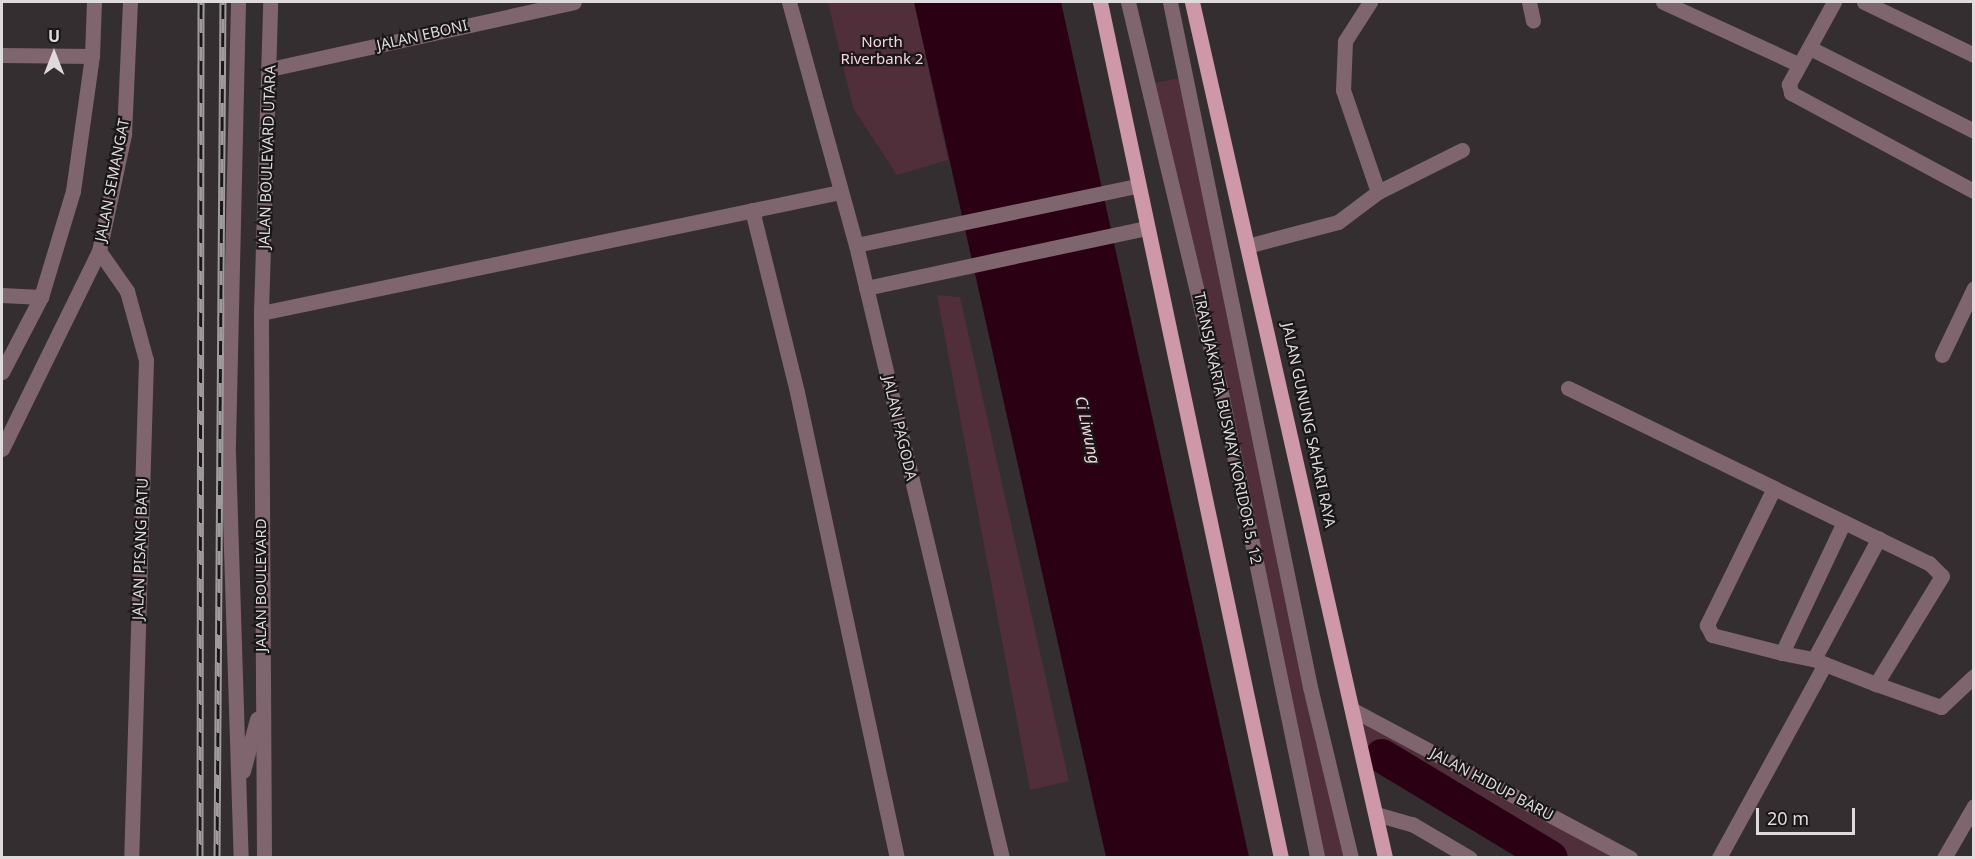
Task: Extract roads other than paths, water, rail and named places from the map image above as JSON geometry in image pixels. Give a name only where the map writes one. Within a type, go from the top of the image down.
[{"type":"main road","points":[[1100,2],[1135,186],[1146,228],[1281,858]]},
{"type":"main road","name":"JALAN GUNUNG SAHARI RAYA","points":[[1192,2],[1251,245],[1385,858]]},
{"type":"street","points":[[2,372],[41,297],[73,191],[92,56],[94,2]]},
{"type":"street","name":"JALAN SEMANGAT","points":[[2,449],[99,251],[124,134],[130,2]]},
{"type":"street","points":[[238,2],[228,454],[240,858]]},
{"type":"street","name":"JALAN BOULEVARD UTARA","points":[[261,313],[270,69],[270,2]]},
{"type":"street","name":"JALAN EBONI","points":[[270,69],[574,2]]},
{"type":"street","name":"JALAN PAGODA","points":[[789,2],[856,245],[1002,858]]},
{"type":"street","name":"TRANSJAKARTA BUSWAY KORIDOR 5, 12","points":[[1128,2],[1220,388],[1317,858]]},
{"type":"street","name":"TRANSJAKARTA BUSWAY KORIDOR 5, 12","points":[[1170,2],[1310,687],[1351,858]]},
{"type":"street","points":[[1370,2],[1345,41],[1342,90],[1378,192]]},
{"type":"street","points":[[1529,2],[1533,21]]},
{"type":"street","points":[[1664,2],[1798,64]]},
{"type":"street","points":[[1834,2],[1789,84],[1800,101],[1974,191]]},
{"type":"street","points":[[1864,2],[1974,54]]},
{"type":"street","points":[[1810,48],[1974,131]]},
{"type":"street","points":[[2,55],[92,56]]},
{"type":"street","points":[[1251,245],[1338,222],[1378,192],[1462,150]]},
{"type":"street","points":[[856,245],[1135,186]]},
{"type":"street","points":[[261,313],[840,192]]},
{"type":"street","points":[[752,210],[797,392],[897,858]]},
{"type":"street","points":[[866,288],[1146,228]]},
{"type":"street","name":"JALAN PISANG BATU","points":[[99,251],[127,291],[146,360],[131,858]]},
{"type":"street","points":[[1942,355],[1974,288]]},
{"type":"street","points":[[2,296],[41,297]]},
{"type":"street","name":"JALAN BOULEVARD","points":[[261,313],[264,858]]},
{"type":"street","points":[[1568,388],[1879,538],[1942,576],[1876,684]]},
{"type":"street","points":[[1774,488],[1706,630],[1755,650],[1782,653],[1820,662],[1941,707],[1974,676]]},
{"type":"street","points":[[1782,653],[1844,522]]},
{"type":"street","points":[[1719,858],[1820,662],[1879,538]]},
{"type":"street","points":[[239,785],[262,703]]},
{"type":"street","name":"JALAN HIDUP BARU","points":[[1354,711],[1630,858]]},
{"type":"street","points":[[1944,858],[1974,806]]},
{"type":"street","points":[[1376,814],[1412,824],[1470,858]]},
{"type":"water","name":"Ci Liwung","points":[[914,2],[1061,2],[1249,857],[1106,857]]},
{"type":"waterway","points":[[1382,756],[1551,858]]},
{"type":"railway","points":[[200,858],[201,2]]},
{"type":"railway","points":[[217,858],[223,2]]},
{"type":"park label","name":"North Riverbank 2","points":[[882,50]]}]
